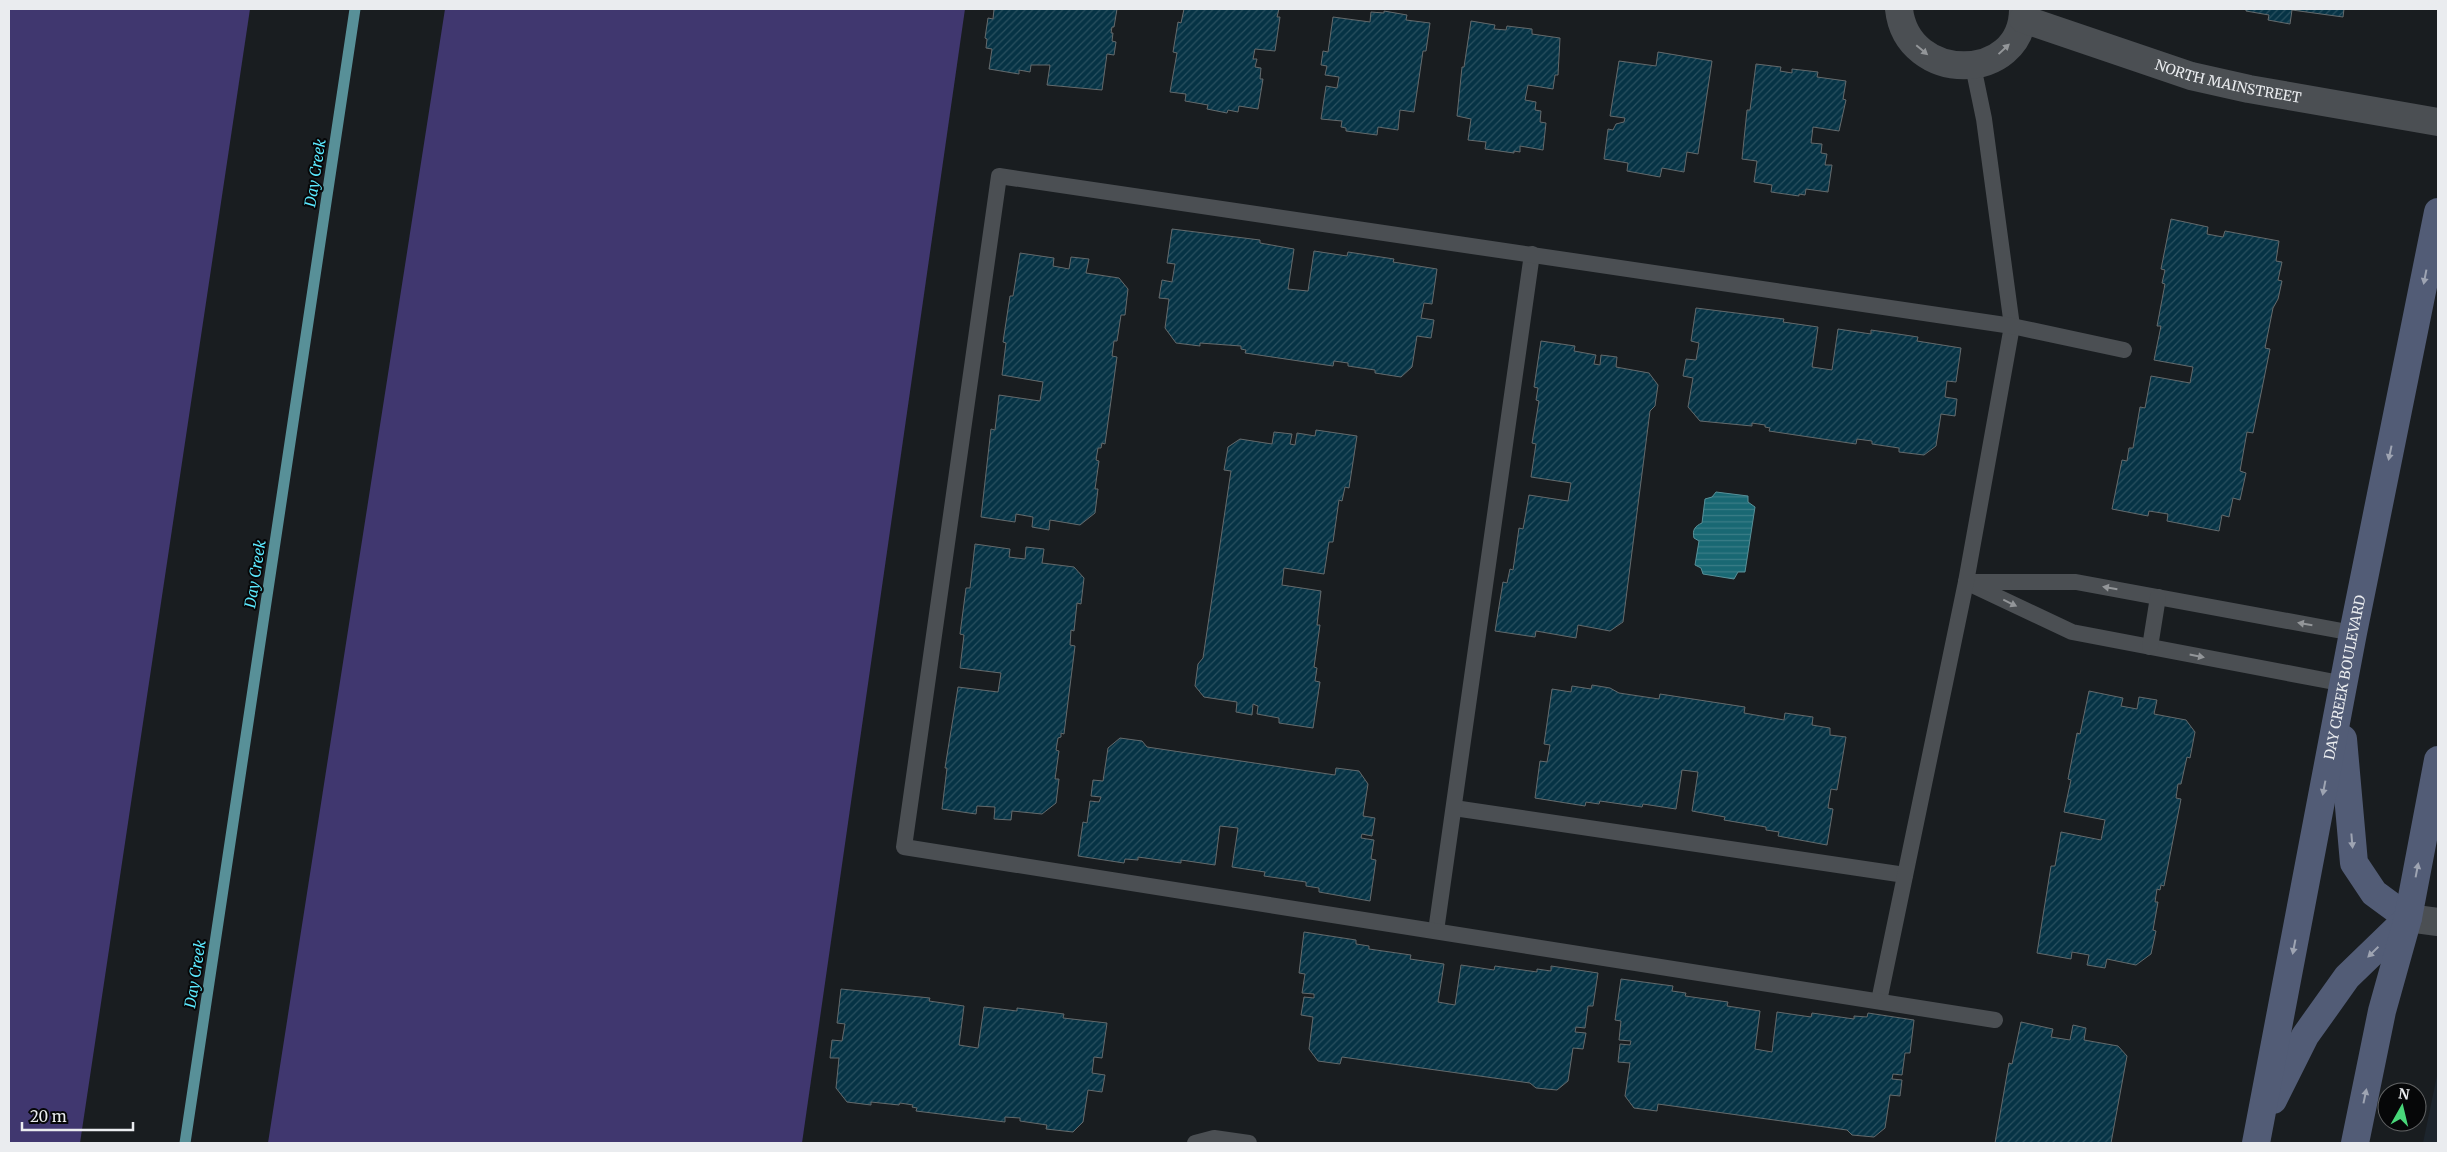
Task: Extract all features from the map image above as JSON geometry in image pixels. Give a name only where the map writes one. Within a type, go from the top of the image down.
[{"type":"main road","name":"DAY CREEK BOULEVARD","points":[[2257,1135],[2343,695],[2353,633],[2438,212]]},
{"type":"main road","points":[[2343,695],[2354,864],[2374,893],[2408,918]]},
{"type":"main road","points":[[2355,1143],[2382,1011],[2408,918],[2438,760]]},
{"type":"main road","points":[[2257,1135],[2305,1036],[2347,977],[2408,918]]},
{"type":"street","points":[[1900,9],[1905,31],[1917,47],[1933,60],[1952,66],[1973,66],[1990,60],[2005,50],[2016,35],[2023,14]]},
{"type":"street","name":"NORTH MAINSTREET","points":[[2023,14],[2191,76],[2249,89],[2438,122]]},
{"type":"street","points":[[2408,918],[2438,922]]},
{"type":"lane","points":[[1879,1000],[1966,582],[2012,326],[1984,119],[1973,66]]},
{"type":"lane","points":[[1995,1020],[1879,1000],[904,847],[999,176],[2012,326],[2124,350]]},
{"type":"lane","points":[[1436,931],[1532,254]]},
{"type":"lane","points":[[1966,582],[2076,582],[2353,633]]},
{"type":"lane","points":[[1966,582],[2072,632],[2150,647],[2343,695]]},
{"type":"lane","points":[[2150,647],[2158,597]]},
{"type":"lane","points":[[1454,808],[1905,875]]},
{"type":"lane","points":[[1194,1143],[1214,1138],[1249,1143]]},
{"type":"shaded area","points":[[9,9],[250,9],[80,1143],[9,1143]]},
{"type":"shaded area","points":[[445,9],[965,9],[802,1143],[268,1143]]},
{"type":"shaded area","points":[[2438,1071],[2438,1143],[2423,1143],[2425,1132],[2427,1132]]},
{"type":"water","points":[[1716,492],[1748,496],[1748,502],[1755,507],[1745,572],[1738,572],[1734,579],[1703,574],[1701,568],[1695,565],[1699,541],[1694,538],[1694,531],[1702,523],[1705,499],[1712,497]]},
{"type":"building","points":[[994,9],[1117,9],[1111,33],[1113,33],[1112,41],[1116,42],[1114,55],[1107,54],[1102,90],[1047,85],[1050,65],[1031,65],[1030,72],[1019,70],[1019,74],[989,69],[992,49],[986,48],[987,39],[985,38],[988,18],[993,19]]},
{"type":"building","points":[[1184,9],[1279,9],[1277,17],[1280,17],[1275,51],[1255,49],[1253,59],[1257,59],[1255,67],[1261,68],[1260,79],[1263,79],[1258,109],[1239,106],[1238,112],[1228,110],[1227,113],[1207,109],[1208,105],[1185,101],[1186,94],[1170,92],[1177,53],[1173,52],[1178,22],[1181,23]]},
{"type":"building","points":[[2246,9],[2344,9],[2343,17],[2292,10],[2290,24],[2268,20],[2269,15],[2246,11]]},
{"type":"building","points":[[1384,11],[1407,15],[1406,20],[1430,23],[1426,51],[1423,51],[1414,112],[1400,110],[1398,130],[1378,127],[1377,135],[1346,131],[1346,128],[1341,127],[1342,121],[1321,119],[1326,86],[1337,88],[1339,77],[1325,75],[1327,66],[1321,65],[1323,51],[1328,52],[1333,17],[1370,22],[1371,12],[1384,13]]},
{"type":"building","points":[[1471,21],[1495,25],[1494,29],[1506,30],[1507,26],[1532,29],[1532,34],[1560,38],[1558,75],[1555,75],[1553,89],[1528,85],[1525,100],[1536,102],[1535,110],[1541,111],[1540,122],[1546,123],[1543,150],[1520,146],[1520,152],[1514,151],[1514,153],[1485,149],[1486,142],[1468,140],[1471,119],[1457,116],[1462,67],[1464,67]]},
{"type":"building","points":[[1658,52],[1712,61],[1698,154],[1687,152],[1684,172],[1662,168],[1660,177],[1627,171],[1628,163],[1604,159],[1608,129],[1613,130],[1616,124],[1624,122],[1625,118],[1610,116],[1619,61],[1656,66]]},
{"type":"building","points":[[1756,64],[1781,67],[1780,71],[1792,73],[1792,69],[1818,72],[1817,77],[1846,81],[1843,99],[1846,100],[1839,131],[1813,127],[1811,143],[1822,144],[1821,153],[1827,154],[1825,165],[1832,165],[1828,192],[1806,189],[1805,195],[1799,194],[1799,196],[1771,192],[1772,185],[1754,182],[1757,161],[1742,159],[1747,110],[1750,110]]},
{"type":"building","points":[[2171,219],[2208,227],[2207,234],[2223,237],[2225,231],[2279,241],[2276,261],[2282,262],[2278,280],[2282,281],[2278,299],[2273,308],[2265,348],[2270,349],[2253,433],[2247,432],[2240,471],[2246,473],[2240,500],[2233,498],[2229,517],[2222,515],[2219,531],[2167,521],[2168,514],[2149,511],[2148,516],[2112,509],[2122,460],[2127,461],[2129,448],[2133,448],[2140,407],[2145,408],[2151,376],[2190,383],[2193,367],[2154,360],[2161,326],[2157,326],[2165,284],[2162,283],[2165,270],[2161,269]]},
{"type":"building","points":[[1172,229],[1260,240],[1260,243],[1294,249],[1288,289],[1308,291],[1314,251],[1347,256],[1348,252],[1394,259],[1393,262],[1437,269],[1432,304],[1424,303],[1421,318],[1434,320],[1431,338],[1417,336],[1412,367],[1401,377],[1375,373],[1375,370],[1348,366],[1348,363],[1334,361],[1333,366],[1245,353],[1246,350],[1241,349],[1241,346],[1200,343],[1200,346],[1176,343],[1165,328],[1169,299],[1159,298],[1162,280],[1172,282],[1175,264],[1167,263]]},
{"type":"building","points":[[1020,253],[1054,258],[1053,266],[1069,269],[1071,257],[1089,259],[1086,273],[1119,278],[1128,289],[1125,315],[1121,315],[1117,341],[1114,341],[1112,356],[1117,357],[1105,444],[1102,443],[1101,448],[1098,448],[1096,460],[1099,461],[1095,489],[1098,489],[1095,513],[1080,525],[1050,520],[1049,530],[1032,527],[1033,517],[1016,514],[1015,522],[981,517],[991,429],[995,430],[999,395],[1040,401],[1043,382],[1002,375],[1006,343],[1003,342],[1010,296],[1013,296]]},
{"type":"building","points":[[1696,308],[1784,319],[1783,322],[1818,327],[1812,367],[1832,370],[1838,329],[1871,334],[1871,330],[1918,337],[1917,341],[1961,348],[1956,382],[1947,381],[1945,397],[1957,399],[1955,416],[1941,414],[1936,446],[1924,455],[1899,452],[1899,448],[1872,444],[1872,441],[1857,439],[1856,444],[1769,431],[1770,428],[1765,427],[1765,425],[1752,423],[1752,426],[1700,421],[1688,407],[1693,378],[1683,376],[1686,359],[1696,360],[1699,343],[1691,341]]},
{"type":"building","points":[[1541,341],[1575,346],[1574,351],[1596,355],[1594,364],[1600,365],[1601,355],[1617,357],[1616,367],[1649,373],[1658,385],[1655,406],[1650,411],[1623,622],[1610,631],[1578,625],[1576,638],[1536,631],[1535,637],[1495,631],[1503,582],[1507,583],[1510,569],[1513,570],[1519,528],[1523,529],[1529,495],[1568,501],[1571,483],[1531,477],[1536,444],[1532,443],[1539,401],[1536,400],[1538,388],[1534,387]]},
{"type":"building","points":[[1316,430],[1357,436],[1349,488],[1345,487],[1342,501],[1339,500],[1333,542],[1329,542],[1324,574],[1284,568],[1282,585],[1321,591],[1317,625],[1320,625],[1314,667],[1317,668],[1315,681],[1320,682],[1313,728],[1279,723],[1279,718],[1257,714],[1258,706],[1253,704],[1252,715],[1236,712],[1237,702],[1204,697],[1195,686],[1198,664],[1203,658],[1231,471],[1224,470],[1228,447],[1240,439],[1272,444],[1274,432],[1292,434],[1290,444],[1295,445],[1297,433],[1315,436]]},
{"type":"building","points":[[975,544],[1010,549],[1009,557],[1025,559],[1026,547],[1044,549],[1042,563],[1074,567],[1084,578],[1081,604],[1077,603],[1074,631],[1071,630],[1070,645],[1075,646],[1064,734],[1061,733],[1061,737],[1058,738],[1056,750],[1059,751],[1055,779],[1059,779],[1056,803],[1042,814],[1012,811],[1011,820],[994,819],[995,807],[977,806],[976,814],[942,809],[947,768],[945,768],[958,687],[998,692],[1001,673],[960,668],[964,635],[960,634],[966,588],[970,588]]},
{"type":"building","points":[[1592,685],[1610,688],[1619,693],[1659,699],[1660,694],[1745,707],[1744,713],[1784,720],[1785,713],[1813,717],[1812,725],[1830,728],[1830,735],[1846,737],[1837,790],[1831,789],[1828,808],[1833,809],[1827,845],[1778,836],[1779,832],[1766,830],[1766,827],[1724,820],[1725,817],[1692,811],[1698,772],[1682,770],[1676,809],[1643,804],[1642,807],[1600,801],[1599,804],[1586,802],[1585,806],[1535,798],[1540,761],[1547,762],[1550,745],[1544,744],[1552,689],[1571,692],[1572,686],[1591,689]]},
{"type":"building","points":[[2089,691],[2123,698],[2121,706],[2137,709],[2139,697],[2157,700],[2154,714],[2186,720],[2195,732],[2190,758],[2187,757],[2181,784],[2178,784],[2176,798],[2181,799],[2164,886],[2161,885],[2160,890],[2157,889],[2155,902],[2158,902],[2153,930],[2156,931],[2151,954],[2136,965],[2107,959],[2105,968],[2087,965],[2089,955],[2072,952],[2071,959],[2037,953],[2051,866],[2055,866],[2061,832],[2101,840],[2105,820],[2064,812],[2071,780],[2068,779],[2077,733],[2080,734]]},
{"type":"building","points":[[1120,738],[1142,741],[1147,747],[1335,775],[1336,768],[1359,771],[1368,784],[1363,816],[1375,818],[1372,836],[1362,834],[1361,838],[1374,840],[1371,859],[1376,860],[1370,901],[1319,892],[1319,888],[1306,886],[1306,882],[1264,876],[1265,872],[1232,867],[1238,828],[1220,826],[1215,865],[1181,860],[1181,863],[1138,857],[1138,860],[1125,859],[1124,863],[1078,856],[1083,822],[1087,823],[1090,801],[1099,802],[1101,797],[1091,796],[1093,780],[1103,781],[1108,748]]},
{"type":"building","points":[[1304,932],[1356,940],[1356,944],[1369,946],[1369,949],[1411,955],[1410,959],[1444,964],[1438,1002],[1455,1005],[1461,965],[1494,970],[1495,966],[1537,972],[1537,969],[1551,971],[1551,966],[1598,973],[1593,1006],[1588,1006],[1585,1028],[1576,1027],[1575,1032],[1586,1033],[1583,1049],[1573,1048],[1568,1081],[1557,1090],[1536,1088],[1530,1083],[1342,1057],[1340,1064],[1318,1061],[1309,1049],[1313,1017],[1301,1015],[1304,997],[1314,998],[1314,994],[1302,993],[1305,974],[1299,973]]},
{"type":"building","points":[[1621,979],[1673,986],[1672,991],[1686,993],[1685,996],[1728,1002],[1727,1006],[1760,1011],[1755,1049],[1772,1052],[1777,1012],[1811,1017],[1812,1013],[1854,1019],[1854,1016],[1867,1017],[1868,1013],[1914,1020],[1910,1053],[1905,1053],[1902,1075],[1893,1074],[1892,1079],[1902,1080],[1900,1096],[1890,1095],[1885,1128],[1874,1137],[1852,1135],[1847,1130],[1658,1104],[1657,1111],[1634,1108],[1625,1096],[1630,1063],[1618,1062],[1620,1044],[1630,1045],[1631,1041],[1619,1040],[1621,1021],[1615,1020]]},
{"type":"building","points":[[841,989],[930,998],[929,1001],[964,1006],[959,1045],[978,1048],[984,1007],[1017,1011],[1017,1008],[1064,1014],[1063,1018],[1107,1023],[1102,1058],[1094,1057],[1092,1073],[1105,1075],[1102,1092],[1088,1090],[1083,1122],[1073,1132],[1046,1129],[1047,1125],[1020,1121],[1020,1118],[1005,1117],[1005,1122],[916,1111],[917,1108],[912,1107],[913,1105],[900,1103],[899,1105],[871,1102],[871,1105],[847,1102],[836,1088],[839,1058],[830,1058],[832,1040],[842,1041],[845,1024],[837,1023]]},
{"type":"building","points":[[2021,1022],[2053,1029],[2051,1037],[2070,1040],[2073,1025],[2086,1028],[2084,1040],[2118,1046],[2127,1056],[2111,1143],[1995,1143],[2009,1063],[2012,1064]]},
{"type":"waterway","name":"Day Creek","points":[[185,1143],[355,9]]}]
